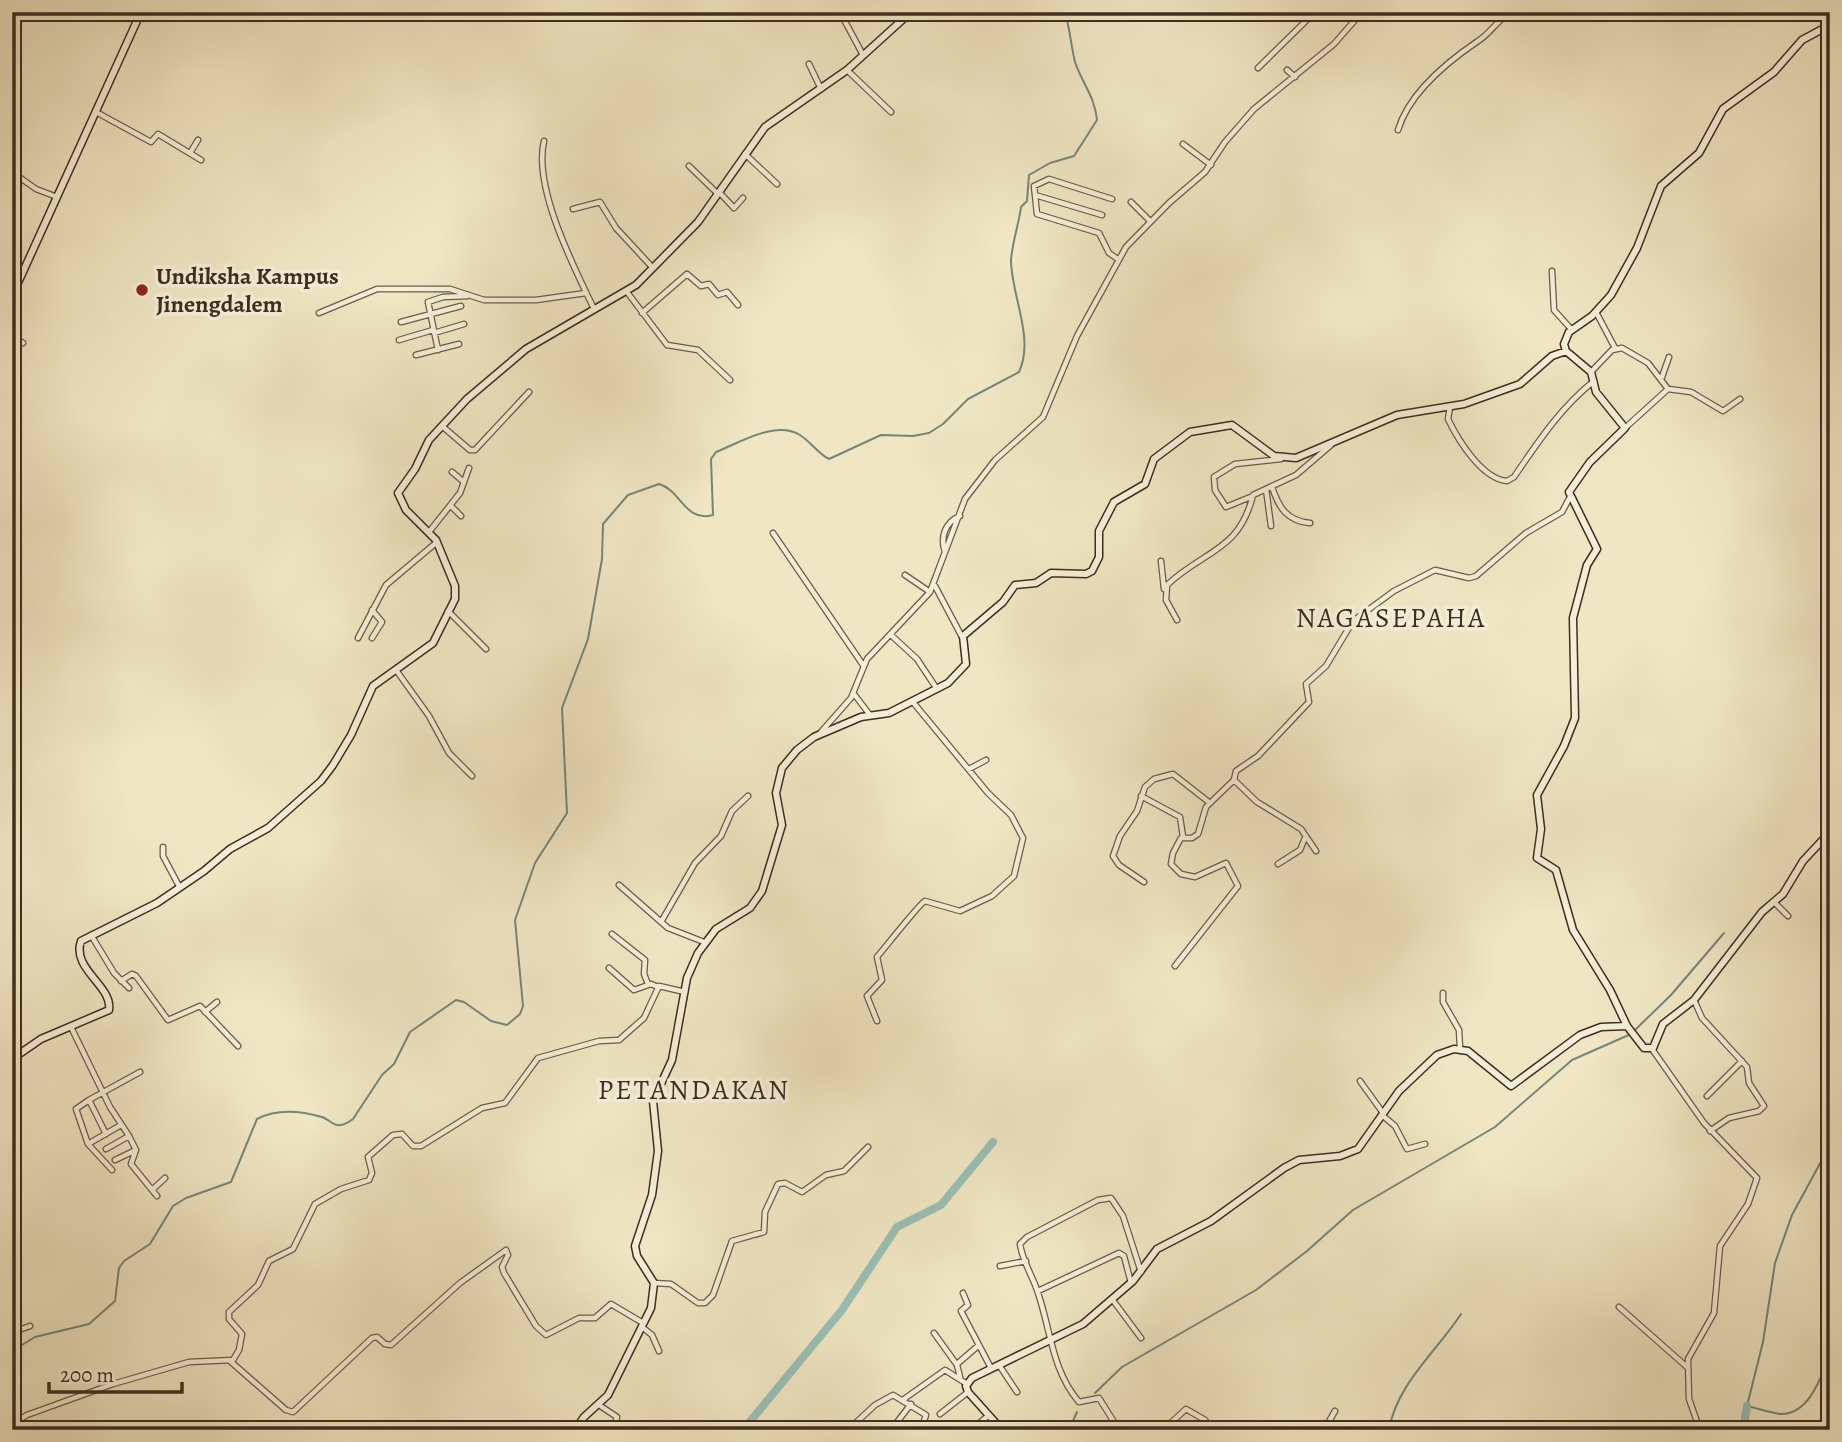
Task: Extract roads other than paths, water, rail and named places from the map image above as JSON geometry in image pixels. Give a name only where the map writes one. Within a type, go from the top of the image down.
[{"type":"street","points":[[12,296],[141,12]]},
{"type":"street","points":[[840,12],[863,56]]},
{"type":"street","points":[[12,1059],[41,1039],[102,1015],[110,1008],[108,999],[80,955],[81,941],[152,906],[204,871],[230,849],[263,832],[321,781],[351,735],[369,691],[433,643],[455,599],[456,590],[438,542],[407,510],[398,491],[441,425],[519,355],[626,292],[705,214],[744,154],[772,122],[848,70],[911,12]]},
{"type":"street","points":[[1258,68],[1315,12]]},
{"type":"street","points":[[1351,12],[1358,18]]},
{"type":"street","points":[[575,1430],[584,1417],[608,1395],[654,1299],[654,1283],[637,1256],[635,1246],[652,1195],[658,1151],[653,1101],[672,1060],[691,967],[704,942],[716,929],[750,908],[762,891],[782,825],[776,793],[779,775],[797,750],[820,733],[853,694],[860,681],[863,665],[930,592],[961,516],[965,499],[995,460],[1043,417],[1077,336],[1119,260],[1150,221],[1211,165],[1225,142],[1254,108],[1347,32],[1362,12]]},
{"type":"street","points":[[1398,130],[1406,110],[1423,89],[1469,45],[1480,40],[1499,19],[1511,12]]},
{"type":"street","points":[[1625,428],[1596,391],[1591,372],[1566,351],[1564,344],[1572,330],[1596,312],[1611,295],[1633,256],[1661,186],[1667,178],[1699,153],[1723,109],[1774,72],[1802,40],[1830,25]]},
{"type":"street","points":[[809,64],[822,90]]},
{"type":"street","points":[[848,70],[891,112]]},
{"type":"street","points":[[1287,70],[1295,77]]},
{"type":"street","points":[[96,112],[151,142],[158,133],[201,160]]},
{"type":"street","points":[[190,153],[198,140]]},
{"type":"street","points":[[544,141],[542,158],[551,212],[595,310]]},
{"type":"street","points":[[1183,144],[1211,165]]},
{"type":"street","points":[[744,154],[777,184]]},
{"type":"street","points":[[689,166],[734,208],[743,198]]},
{"type":"street","points":[[12,172],[36,189],[57,197]]},
{"type":"street","points":[[1112,199],[1049,179],[1034,186],[1037,214],[1099,233],[1109,253],[1119,260]]},
{"type":"street","points":[[1035,195],[1102,215]]},
{"type":"street","points":[[573,209],[600,202],[619,232],[653,268]]},
{"type":"street","points":[[1132,202],[1150,221]]},
{"type":"street","points":[[697,210],[705,214]]},
{"type":"street","points":[[1552,271],[1553,310],[1572,330]]},
{"type":"street","points":[[642,313],[687,274],[701,286],[710,285],[718,295],[727,292],[738,305]]},
{"type":"street","points":[[319,313],[371,289],[450,289],[484,300],[536,300],[586,293]]},
{"type":"street","points":[[626,292],[667,345],[698,350],[730,380]]},
{"type":"street","points":[[438,349],[428,303],[431,300],[469,296]]},
{"type":"street","points":[[401,322],[461,306]]},
{"type":"street","points":[[1596,312],[1615,348],[1638,355],[1662,378],[1668,389]]},
{"type":"street","points":[[399,340],[464,324]]},
{"type":"street","points":[[12,336],[23,343]]},
{"type":"street","points":[[416,355],[459,344]]},
{"type":"street","points":[[1591,372],[1615,348]]},
{"type":"street","points":[[1336,441],[1308,461],[1298,473],[1226,507],[1215,490],[1214,477],[1235,464],[1305,455],[1336,441],[1397,415],[1451,406],[1520,384],[1552,356],[1566,351]]},
{"type":"street","points":[[1662,378],[1669,357]]},
{"type":"street","points":[[1451,406],[1447,415],[1458,438],[1492,477],[1507,481],[1514,477],[1553,421],[1574,397],[1595,381]]},
{"type":"street","points":[[1183,838],[1192,838],[1198,834],[1210,803],[1234,780],[1236,771],[1261,754],[1310,702],[1306,684],[1326,666],[1344,632],[1359,615],[1394,591],[1435,570],[1469,578],[1476,576],[1526,533],[1562,512],[1570,497],[1570,489],[1586,467],[1668,389],[1691,392],[1723,411],[1740,399]]},
{"type":"street","points":[[441,425],[470,450],[475,450],[529,392]]},
{"type":"street","points":[[962,638],[1003,601],[1015,585],[1036,583],[1051,573],[1086,574],[1092,571],[1099,557],[1099,531],[1114,502],[1145,484],[1154,459],[1185,435],[1201,429],[1232,425],[1282,459]]},
{"type":"street","points":[[429,532],[451,506],[469,468]]},
{"type":"street","points":[[452,472],[464,482]]},
{"type":"street","points":[[1269,488],[1290,519],[1310,523]]},
{"type":"street","points":[[1269,488],[1271,526]]},
{"type":"street","points":[[1165,590],[1182,572],[1233,539],[1244,522],[1254,495]]},
{"type":"street","points":[[1570,497],[1594,537],[1597,549],[1587,565],[1573,618],[1575,718],[1564,746],[1537,795],[1541,829],[1537,858],[1553,867],[1558,874],[1573,930],[1606,981],[1630,1030],[1644,1048],[1652,1049],[1710,1131],[1755,1174],[1758,1182],[1748,1204],[1720,1246],[1714,1313],[1692,1349],[1687,1367],[1689,1399],[1700,1430]]},
{"type":"street","points":[[451,506],[461,516]]},
{"type":"street","points":[[773,533],[863,665]]},
{"type":"street","points":[[358,638],[386,585],[438,542]]},
{"type":"street","points":[[1161,561],[1166,600],[1177,620]]},
{"type":"street","points":[[905,575],[930,592]]},
{"type":"street","points":[[820,733],[870,715],[886,715],[953,679],[966,664],[962,638],[934,585]]},
{"type":"street","points":[[371,610],[382,621],[373,638]]},
{"type":"street","points":[[447,611],[486,649]]},
{"type":"street","points":[[891,635],[918,659],[937,689]]},
{"type":"street","points":[[396,670],[429,716],[449,753],[472,776]]},
{"type":"street","points":[[853,694],[870,715]]},
{"type":"street","points":[[877,1021],[867,996],[882,979],[877,957],[912,917],[917,905],[925,901],[963,911],[992,896],[1017,871],[1023,838],[1021,829],[912,701]]},
{"type":"street","points":[[968,769],[986,760]]},
{"type":"street","points":[[1144,882],[1119,865],[1113,856],[1120,836],[1137,811],[1141,796],[1153,779],[1172,774],[1210,803]]},
{"type":"street","points":[[1234,780],[1257,802],[1298,827],[1316,851]]},
{"type":"street","points":[[660,922],[695,863],[721,836],[732,811],[748,796]]},
{"type":"street","points":[[1141,796],[1180,817],[1183,838],[1171,859],[1177,872],[1195,877],[1226,863],[1238,886],[1175,966]]},
{"type":"street","points":[[1652,1049],[1663,1024],[1694,1000],[1760,915],[1783,894],[1803,862],[1830,832]]},
{"type":"street","points":[[1278,864],[1300,850],[1306,837]]},
{"type":"street","points":[[163,847],[163,856],[179,886]]},
{"type":"street","points":[[620,885],[660,922],[704,942]]},
{"type":"street","points":[[1774,902],[1788,916]]},
{"type":"street","points":[[612,933],[645,960],[644,974],[649,984]]},
{"type":"street","points":[[91,934],[121,981],[129,988]]},
{"type":"street","points":[[610,968],[634,990],[649,984],[685,992]]},
{"type":"street","points":[[121,981],[132,974],[136,976],[168,1020],[197,1005],[238,1046]]},
{"type":"street","points":[[230,1362],[242,1340],[240,1330],[229,1319],[229,1312],[258,1285],[269,1261],[293,1249],[315,1204],[341,1189],[369,1180],[372,1173],[369,1155],[397,1133],[418,1147],[482,1108],[505,1103],[538,1058],[599,1041],[619,1040],[644,1018],[658,987]]},
{"type":"street","points":[[1443,993],[1443,1002],[1459,1030],[1460,1048]]},
{"type":"street","points":[[1694,1000],[1702,1018],[1747,1067],[1750,1086],[1764,1107],[1759,1111],[1733,1116],[1710,1131]]},
{"type":"street","points":[[205,1012],[217,1002]]},
{"type":"street","points":[[70,1026],[102,1092],[136,1150],[131,1164],[157,1196]]},
{"type":"street","points":[[940,1414],[991,1368],[1083,1324],[1131,1283],[1159,1247],[1211,1221],[1299,1160],[1340,1156],[1358,1149],[1399,1091],[1430,1059],[1460,1048],[1483,1060],[1511,1086],[1539,1063],[1587,1031],[1630,1030]]},
{"type":"street","points":[[1707,1096],[1742,1061]]},
{"type":"street","points":[[112,1170],[88,1144],[76,1110],[102,1092],[140,1072]]},
{"type":"street","points":[[1360,1082],[1395,1126],[1408,1150],[1425,1144]]},
{"type":"street","points":[[89,1100],[106,1134]]},
{"type":"street","points":[[88,1144],[121,1125]]},
{"type":"street","points":[[106,1149],[129,1136]]},
{"type":"street","points":[[654,1283],[671,1284],[695,1301],[708,1301],[713,1295],[732,1241],[764,1232],[765,1212],[778,1184],[785,1183],[802,1192],[826,1175],[844,1171],[867,1147]]},
{"type":"street","points":[[115,1160],[136,1150]]},
{"type":"street","points":[[152,1190],[166,1178]]},
{"type":"street","points":[[1119,1430],[1099,1398],[1077,1400],[1056,1365],[1038,1291],[1020,1249],[1022,1240],[1107,1198],[1113,1199],[1120,1209],[1141,1272]]},
{"type":"street","points":[[21,1430],[14,1420],[101,1388],[205,1359],[230,1362],[286,1410],[293,1412],[372,1338],[377,1337],[388,1346],[394,1343],[460,1283],[506,1250],[508,1255],[502,1267],[504,1273],[543,1333],[554,1333],[579,1318],[595,1318],[611,1304],[642,1325],[652,1335],[659,1351]]},
{"type":"street","points":[[1038,1291],[1121,1252],[1131,1283]]},
{"type":"street","points":[[1000,1266],[1026,1261]]},
{"type":"street","points":[[963,1293],[968,1305],[961,1311],[991,1368]]},
{"type":"street","points":[[1111,1299],[1141,1338]]},
{"type":"street","points":[[1619,1307],[1670,1355],[1687,1367]]},
{"type":"street","points":[[12,1337],[19,1330],[30,1326]]},
{"type":"street","points":[[934,1333],[957,1364],[960,1377],[967,1388],[1002,1430]]},
{"type":"street","points":[[957,1364],[979,1345]]},
{"type":"street","points":[[999,1365],[1017,1392]]},
{"type":"street","points":[[904,1399],[943,1370],[960,1377]]},
{"type":"street","points":[[848,1430],[883,1399],[893,1395],[904,1399],[926,1416],[920,1430]]},
{"type":"street","points":[[891,1430],[911,1404]]},
{"type":"street","points":[[599,1405],[617,1417],[613,1430]]},
{"type":"street","points":[[1163,1430],[1186,1409],[1205,1419],[1211,1430]]},
{"type":"street","points":[[1324,1430],[1335,1411]]},
{"type":"street","points":[[971,1430],[989,1415]]},
{"type":"waterway","points":[[12,1351],[35,1337],[89,1324],[115,1301],[119,1268],[124,1261],[150,1244],[173,1206],[186,1198],[231,1182],[257,1119],[273,1113],[290,1112],[322,1117],[337,1125],[345,1124],[353,1119],[382,1075],[394,1064],[410,1032],[456,1000],[464,1002],[491,1021],[507,1025],[520,1014],[523,1006],[515,920],[535,863],[567,813],[562,708],[588,639],[602,559],[603,524],[628,495],[659,484],[673,492],[689,510],[704,516],[713,515],[711,459],[716,452],[757,435],[768,431],[790,431],[800,435],[829,459],[881,435],[913,436],[929,433],[943,424],[968,399],[1019,372],[1023,359],[1024,331],[1011,260],[1021,207],[1027,201],[1029,175],[1050,163],[1074,156],[1097,120],[1094,104],[1075,62],[1065,12]]},
{"type":"waterway","points":[[1635,1030],[1671,995],[1724,933]]},
{"type":"waterway","points":[[1095,1393],[1122,1367],[1256,1290],[1307,1251],[1353,1210],[1495,1127],[1572,1060],[1631,1034]]},
{"type":"waterway","points":[[743,1430],[842,1310],[897,1227],[941,1205],[993,1142]]},
{"type":"waterway","points":[[1830,1145],[1792,1215],[1775,1263],[1763,1342],[1747,1406],[1781,1414],[1800,1408],[1813,1392],[1830,1356]]},
{"type":"waterway","points":[[1389,1430],[1393,1414],[1409,1383],[1461,1314]]},
{"type":"waterway","points":[[1743,1430],[1747,1406]]},
{"type":"waterway","points":[[1069,1430],[1077,1412]]},
{"type":"place","name":"Undiksha Kampus Jinengdalem","points":[[142,290]]},
{"type":"district","name":"NAGASEPAHA","points":[[1391,618]]},
{"type":"district","name":"PETANDAKAN","points":[[694,1090]]}]
